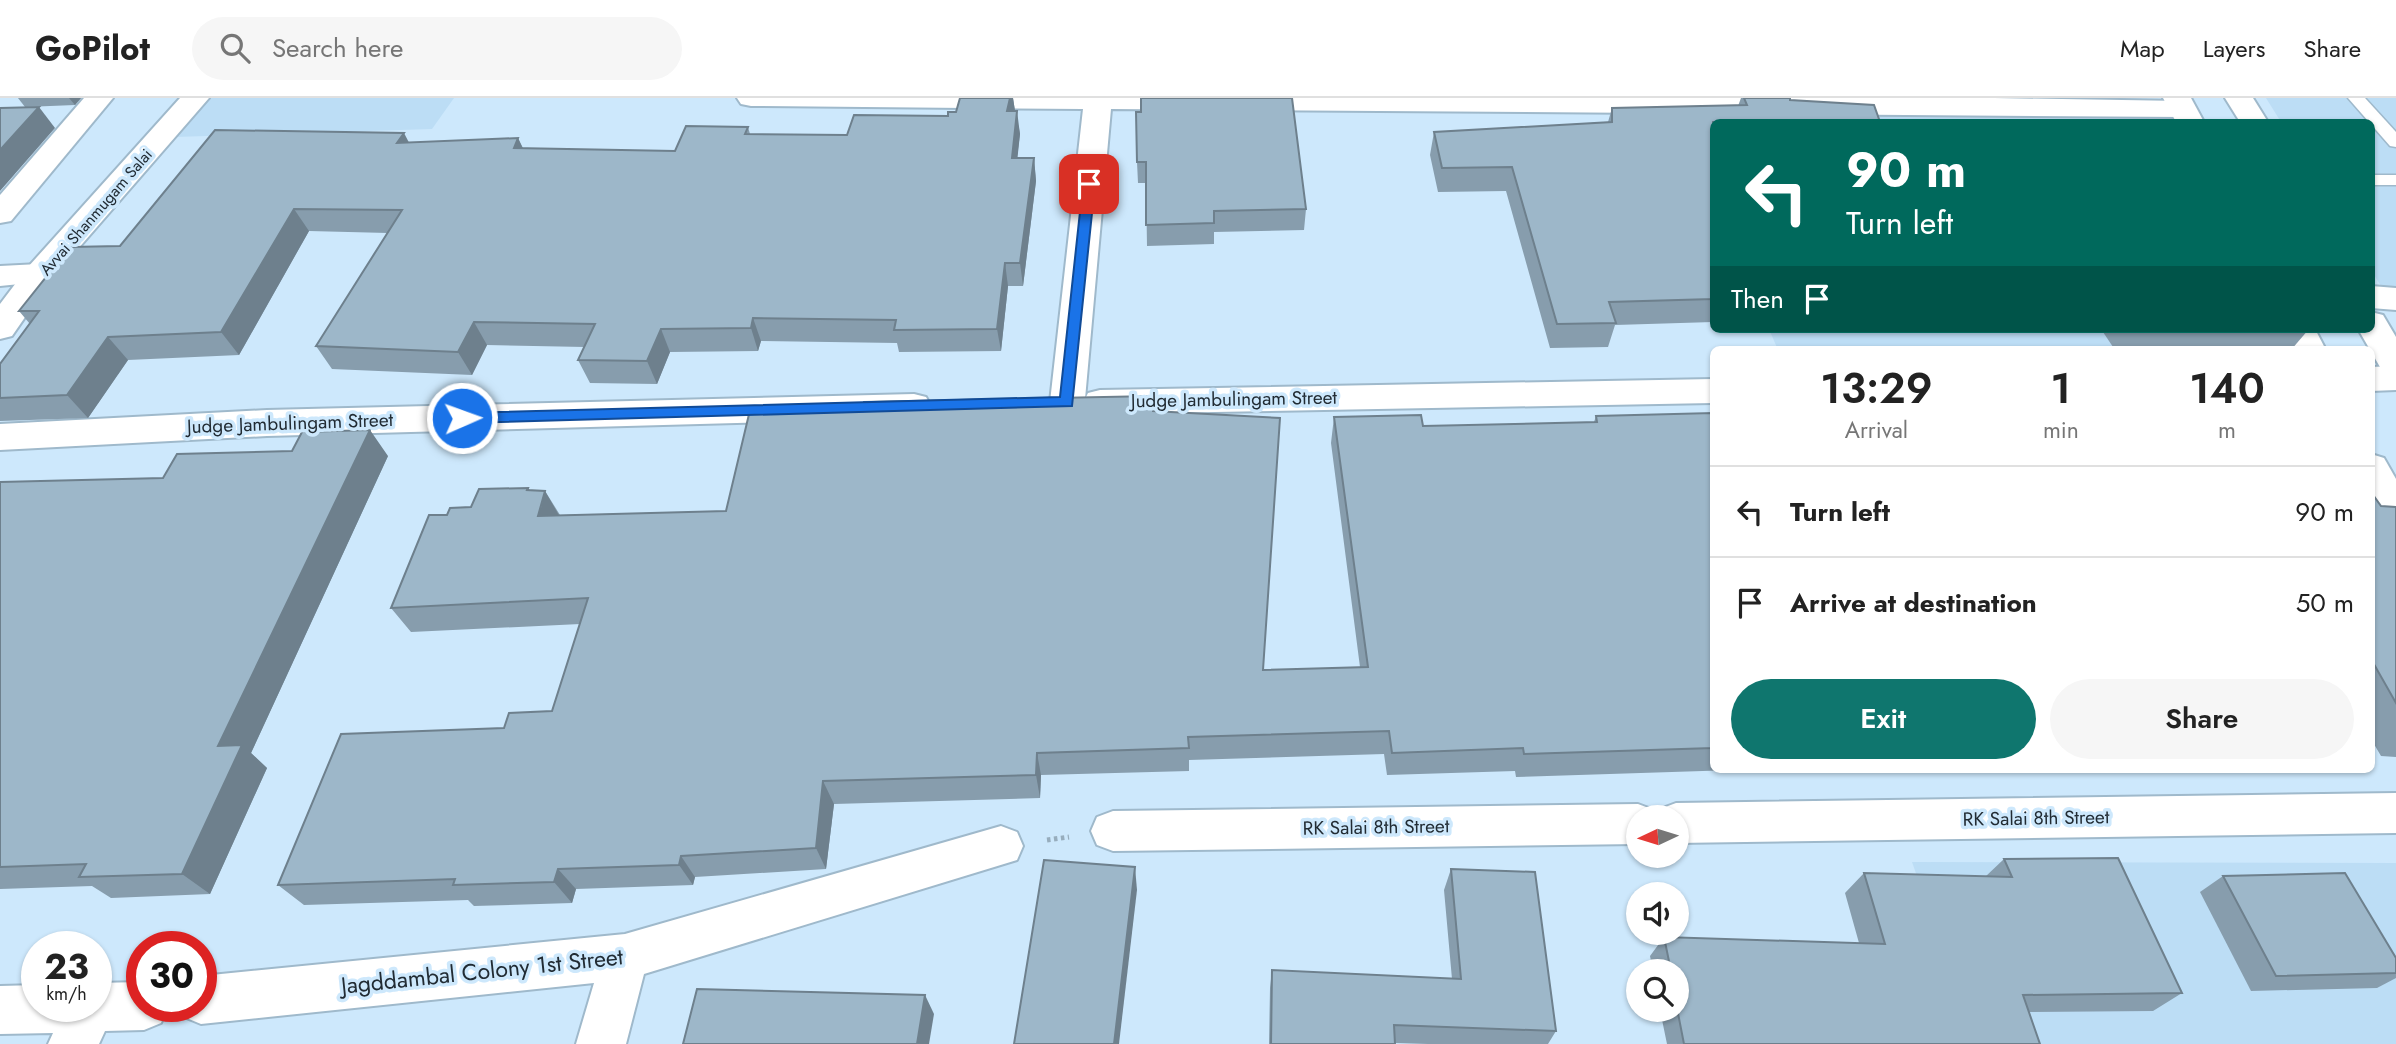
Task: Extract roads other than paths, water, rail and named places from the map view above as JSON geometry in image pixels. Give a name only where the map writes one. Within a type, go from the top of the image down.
[{"type":"street","name":"Avvai Shanmugam Salai","points":[[0,328],[40,274],[195,98]]},
{"type":"street","points":[[751,98],[1831,103],[2183,110]]},
{"type":"street","points":[[2239,98],[2252,119]]},
{"type":"street","name":"Judge Jambulingam Street","points":[[1098,100],[1053,403],[1710,391]]},
{"type":"street","points":[[41,117],[91,107]]},
{"type":"street","points":[[0,214],[91,107]]},
{"type":"street","points":[[0,276],[40,274]]},
{"type":"street","points":[[2375,297],[2396,299]]},
{"type":"street","points":[[2375,330],[2396,366]]},
{"type":"street","points":[[2375,379],[2396,378]]},
{"type":"street","name":"Judge Jambulingam Street","points":[[0,437],[281,422],[944,405]]},
{"type":"street","points":[[2375,474],[2396,513]]},
{"type":"street","name":"RK Salai 8th Street","points":[[1689,823],[2396,813]]},
{"type":"street","name":"RK Salai 8th Street","points":[[1113,831],[1626,824]]},
{"type":"street","name":"Jagddambal Colony 1st Street","points":[[217,998],[625,957],[1001,846]]},
{"type":"street","points":[[601,1044],[625,957]]},
{"type":"street","points":[[0,1010],[82,1026],[126,1012]]},
{"type":"lane","points":[[2356,98],[2396,142]]},
{"type":"lane","points":[[2375,180],[2396,180]]}]
